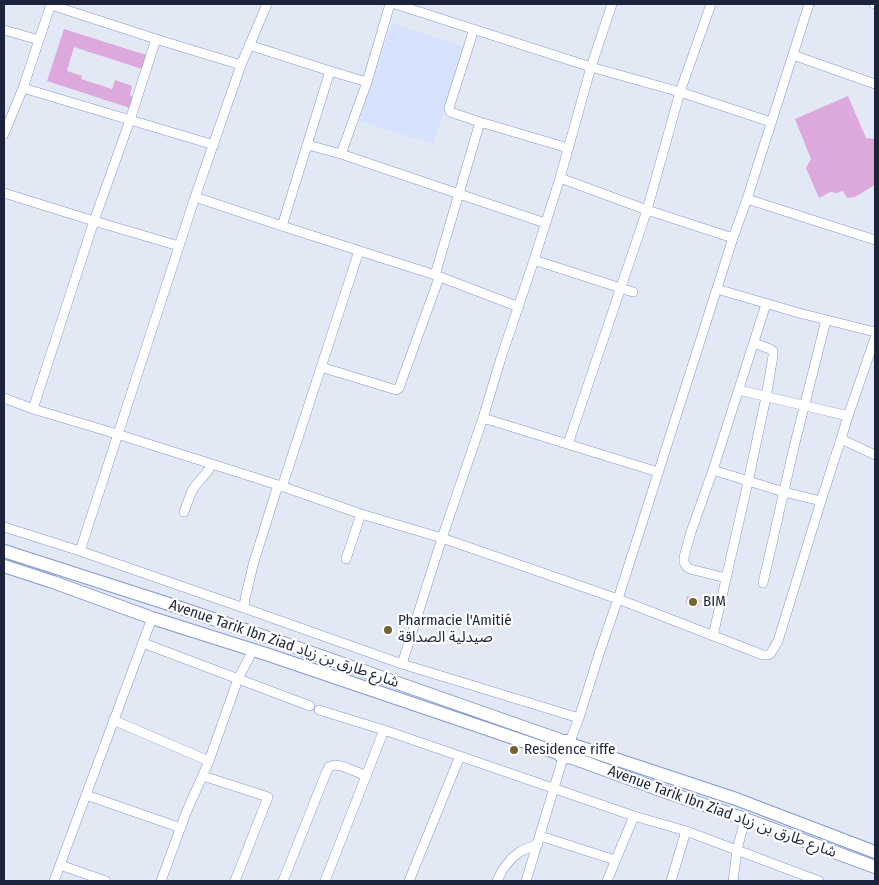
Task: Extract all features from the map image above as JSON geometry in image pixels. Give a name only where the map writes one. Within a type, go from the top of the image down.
[{"type":"main road","name":"Avenue Tarik Ibn Ziad شارع طارق بن زياد","points":[[4,551],[295,646],[566,749],[657,789],[875,867]]},
{"type":"main road","name":"Avenue Tarik Ibn Ziad شارع طارق بن زياد","points":[[4,566],[152,618],[566,749],[704,788],[875,852]]},
{"type":"street","points":[[4,134],[51,4],[242,65]]},
{"type":"street","points":[[80,551],[195,197],[249,45],[267,4]]},
{"type":"street","points":[[341,154],[390,4]]},
{"type":"street","points":[[395,4],[771,122]]},
{"type":"street","points":[[402,664],[534,260],[560,178],[591,67],[612,4]]},
{"type":"street","points":[[568,444],[647,210],[680,92],[711,4]]},
{"type":"street","points":[[526,881],[566,749],[579,718],[618,599],[733,238],[748,199],[809,4]]},
{"type":"street","points":[[474,29],[449,108],[450,112],[568,148]]},
{"type":"street","points":[[4,30],[39,40]]},
{"type":"street","points":[[33,409],[156,39]]},
{"type":"street","points":[[249,45],[366,82]]},
{"type":"street","points":[[793,55],[875,84]]},
{"type":"street","points":[[282,226],[330,72]]},
{"type":"street","points":[[22,88],[214,145]]},
{"type":"street","points":[[321,367],[396,390],[399,388],[437,277],[480,122]]},
{"type":"street","points":[[308,145],[341,154],[545,222]]},
{"type":"street","points":[[560,178],[647,210],[733,238]]},
{"type":"street","points":[[4,193],[179,246]]},
{"type":"street","points":[[195,197],[437,277],[518,307]]},
{"type":"street","points":[[748,199],[875,240]]},
{"type":"street","points":[[244,608],[244,599],[254,559],[359,251]]},
{"type":"street","points":[[534,260],[634,292]]},
{"type":"street","points":[[717,289],[766,304],[875,332]]},
{"type":"street","points":[[726,578],[690,569],[684,562],[684,557],[766,304]]},
{"type":"street","points":[[763,583],[826,320]]},
{"type":"street","points":[[4,398],[33,409],[442,538],[618,599],[763,655],[768,655],[774,650],[782,629],[848,416],[875,338]]},
{"type":"street","points":[[713,636],[748,482],[773,353],[770,349],[754,343]]},
{"type":"street","points":[[739,390],[848,416]]},
{"type":"street","points":[[483,418],[658,472]]},
{"type":"street","points":[[841,439],[875,454]]},
{"type":"street","points":[[184,512],[194,486],[212,464]]},
{"type":"street","points":[[713,470],[748,482],[821,501]]},
{"type":"street","points":[[346,559],[362,514]]},
{"type":"street","points":[[4,527],[80,551],[402,664],[579,718]]},
{"type":"street","points":[[54,881],[152,618]]},
{"type":"street","points":[[143,643],[310,706]]},
{"type":"street","points":[[161,881],[186,813],[209,761],[238,679],[253,650]]},
{"type":"street","points":[[319,710],[384,730],[634,816],[686,831],[819,881]]},
{"type":"street","points":[[114,720],[209,761]]},
{"type":"street","points":[[325,881],[384,730]]},
{"type":"street","points":[[409,881],[460,756]]},
{"type":"street","points":[[282,881],[329,767],[334,765],[342,766],[367,776]]},
{"type":"street","points":[[203,776],[268,797],[234,881]]},
{"type":"street","points":[[86,795],[181,828]]},
{"type":"street","points":[[607,881],[634,816]]},
{"type":"street","points":[[733,881],[737,850],[745,819]]},
{"type":"street","points":[[671,881],[686,831]]},
{"type":"street","points":[[497,881],[503,869],[512,858],[539,840],[616,860]]},
{"type":"street","points":[[60,865],[106,881]]},
{"type":"shaded area","points":[[392,23],[465,47],[433,144],[359,121]]},
{"type":"building","points":[[64,29],[146,55],[142,69],[74,47],[67,71],[82,76],[81,79],[112,89],[115,80],[132,86],[130,95],[133,97],[130,108],[47,81]]},
{"type":"building","points":[[848,96],[866,138],[874,139],[875,142],[875,183],[855,197],[847,198],[843,191],[837,193],[830,192],[819,198],[806,168],[811,159],[795,119]]},
{"type":"building","name":"BIM","points":[[687,596],[700,600],[698,607],[686,603]]},
{"type":"place","name":"BIM","points":[[693,602]]},
{"type":"place","name":"Pharmacie l'Amitié صيدلية الصداقة","points":[[388,630]]},
{"type":"place","name":"Residence riffe","points":[[514,750]]}]
